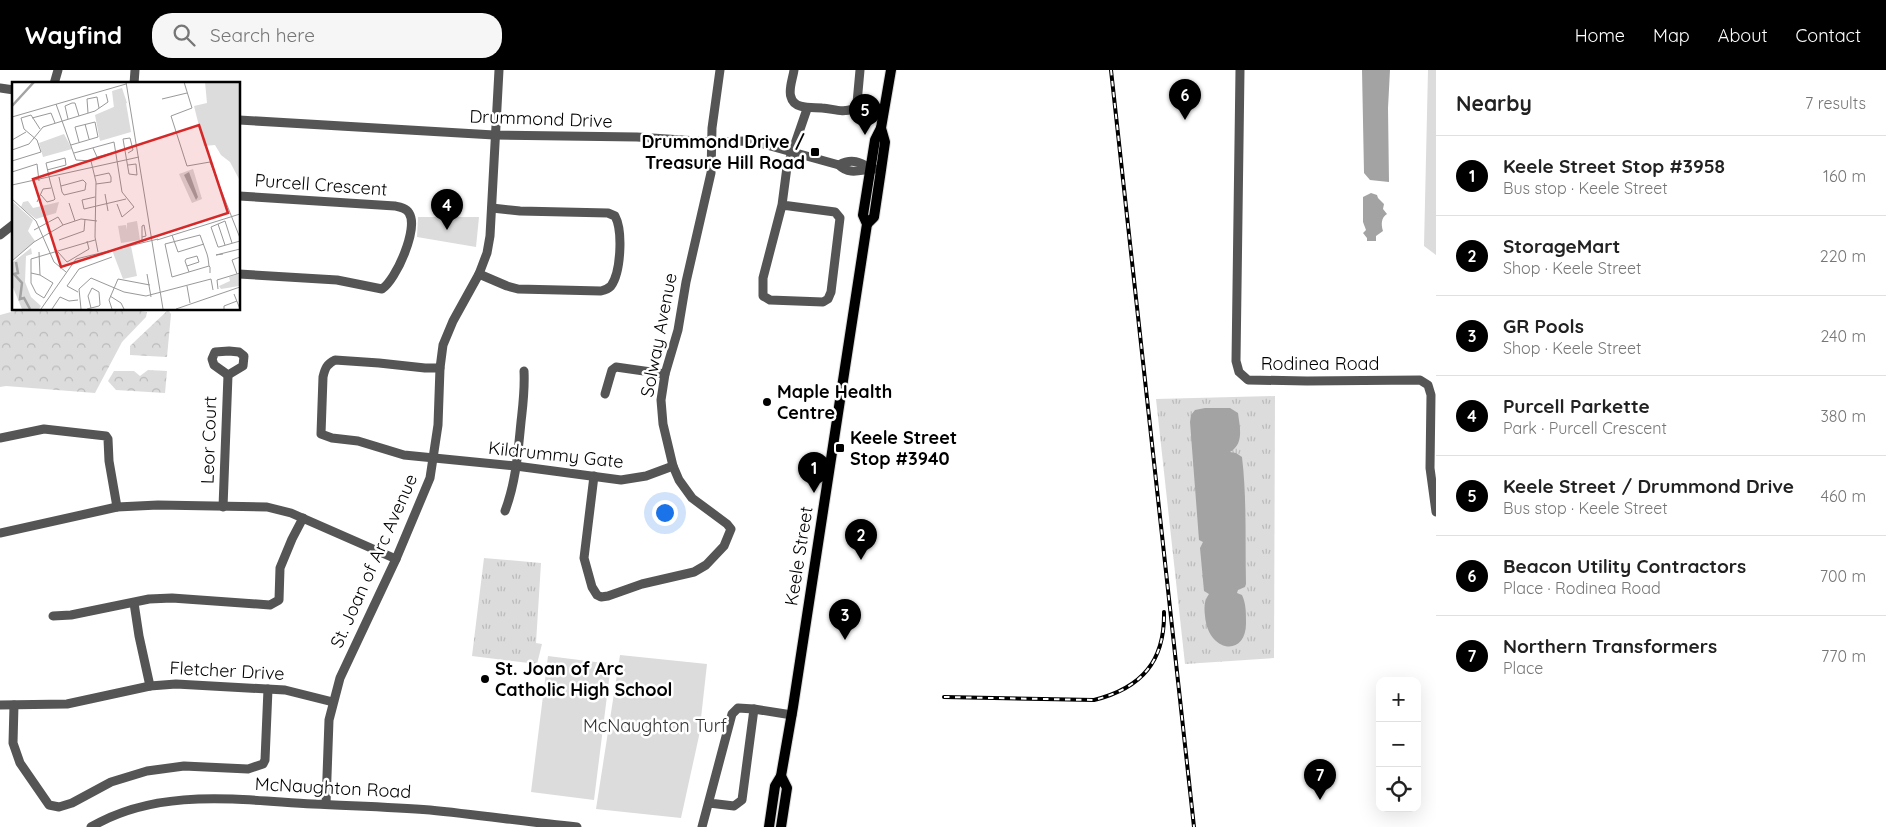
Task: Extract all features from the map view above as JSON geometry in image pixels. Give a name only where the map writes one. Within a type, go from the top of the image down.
[{"type":"main road","name":"Keele Street","points":[[768,827],[775,786],[781,776],[792,715],[867,224],[863,215],[885,142],[881,128],[891,70]]},
{"type":"main road","name":"Keele Street","points":[[781,776],[786,788],[781,827]]},
{"type":"street","name":"St. Joan of Arc Avenue","points":[[326,804],[329,720],[340,678],[426,490],[434,458],[438,425],[440,368],[443,345],[446,334],[479,274],[487,253],[492,208],[494,135],[499,70]]},
{"type":"street","name":"Solway Avenue","points":[[594,476],[584,558],[592,587],[597,594],[604,597],[642,584],[694,572],[706,565],[724,546],[731,529],[692,498],[673,466],[660,400],[665,374],[678,330],[686,282],[710,180],[712,128],[720,70]]},
{"type":"street","points":[[794,70],[790,96],[793,102],[807,108],[820,107],[845,112],[853,109],[857,103],[860,70]]},
{"type":"street","name":"Rodinea Road","points":[[1240,70],[1236,361],[1239,372],[1248,380],[1420,380],[1428,385],[1431,394],[1430,468],[1436,512]]},
{"type":"street","points":[[782,205],[835,212],[840,218],[831,292],[828,299],[823,302],[770,300],[763,296],[763,278],[782,205],[787,168],[807,108]]},
{"type":"street","name":"Drummond Drive","points":[[240,120],[494,135],[752,142],[840,165],[847,161],[861,163],[876,169]]},
{"type":"street","name":"Purcell Crescent","points":[[240,196],[395,206],[404,208],[409,212],[411,221],[410,239],[398,268],[388,285],[382,289],[337,280],[240,274]]},
{"type":"street","points":[[479,274],[518,289],[601,291],[612,285],[618,262],[620,232],[616,216],[608,213],[520,211],[492,208]]},
{"type":"street","points":[[0,235],[12,226]]},
{"type":"street","name":"Kildrummy Gate","points":[[440,368],[335,360],[329,363],[325,368],[323,377],[321,434],[332,438],[358,441],[404,455],[516,466],[621,480],[636,479],[673,466]]},
{"type":"street","points":[[605,394],[612,370],[616,367],[665,374]]},
{"type":"street","points":[[505,511],[512,494],[516,466],[525,398],[524,371]]},
{"type":"street","name":"Leor Court","points":[[223,506],[228,375]]},
{"type":"street","points":[[0,438],[44,429],[106,436],[108,439],[109,461],[117,507]]},
{"type":"street","points":[[0,533],[117,507],[158,505],[267,507],[278,508],[303,518],[396,559]]},
{"type":"street","points":[[53,616],[71,615],[149,599],[172,598],[274,603],[279,600],[280,568],[303,518]]},
{"type":"street","points":[[134,603],[150,686]]},
{"type":"street","name":"Fletcher Drive","points":[[0,705],[67,704],[150,686],[188,684],[297,692],[333,702]]},
{"type":"street","points":[[14,705],[13,743],[20,763],[49,805],[60,807],[72,803],[111,782],[146,771],[200,766],[248,769],[263,764],[265,760],[268,689]]},
{"type":"street","points":[[702,827],[732,714],[738,708],[792,715]]},
{"type":"street","points":[[709,803],[734,806],[741,801],[754,709]]},
{"type":"street","name":"McNaughton Road","points":[[91,827],[136,808],[174,800],[215,798],[429,810],[577,827]]},
{"type":"green space","points":[[1428,70],[1436,70],[1436,255],[1424,246]]},
{"type":"green space","points":[[418,217],[479,217],[476,247],[417,237]]},
{"type":"green space","points":[[18,310],[134,310],[147,312],[146,317],[122,342],[95,393],[0,387],[0,315]]},
{"type":"green space","points":[[168,310],[171,314],[167,357],[130,355],[130,346]]},
{"type":"green space","points":[[148,370],[167,371],[165,393],[116,390],[108,381],[114,371],[134,371],[140,376]]},
{"type":"green space","points":[[1275,396],[1274,658],[1185,664],[1156,399]]},
{"type":"green space","points":[[484,558],[541,563],[536,643],[542,644],[537,664],[472,656]]},
{"type":"green space","name":"McNaughton Turf","points":[[620,655],[707,664],[699,736],[681,818],[596,809]]},
{"type":"green space","points":[[548,656],[611,664],[594,800],[531,792]]},
{"type":"shaded area","points":[[1362,70],[1390,70],[1388,108],[1389,182],[1370,180],[1364,173]]},
{"type":"shaded area","points":[[1371,193],[1377,195],[1384,204],[1383,209],[1387,214],[1382,221],[1383,231],[1376,236],[1376,241],[1367,241],[1363,233],[1366,230],[1363,222],[1363,197]]},
{"type":"shaded area","points":[[1230,408],[1238,413],[1240,424],[1239,440],[1230,452],[1242,457],[1244,473],[1246,584],[1237,593],[1242,595],[1243,598],[1246,608],[1246,622],[1245,634],[1234,646],[1220,644],[1213,638],[1205,616],[1205,604],[1209,594],[1204,591],[1200,548],[1203,542],[1199,540],[1190,422],[1191,415],[1195,410]]},
{"type":"railway","points":[[1111,70],[1194,827]]},
{"type":"railway","points":[[944,697],[1094,700],[1111,695],[1138,680],[1155,658],[1160,645],[1164,612]]},
{"type":"place","name":"Beacon Utility Contractors","points":[[1185,120]]},
{"type":"place","name":"Keele Street / Drummond Drive","points":[[865,135]]},
{"type":"place","name":"Drummond Drive / Treasure Hill Road","points":[[815,152]]},
{"type":"place","name":"Purcell Parkette","points":[[447,230]]},
{"type":"place","name":"Maple Health Centre","points":[[767,402]]},
{"type":"place","name":"Keele Street Stop #3940","points":[[840,448]]},
{"type":"place","name":"Keele Street Stop #3958","points":[[814,493]]},
{"type":"place","name":"StorageMart","points":[[861,560]]},
{"type":"place","name":"GR Pools","points":[[845,640]]},
{"type":"place","name":"St. Joan of Arc Catholic High School","points":[[485,679]]},
{"type":"place","name":"Northern Transformers","points":[[1320,800]]}]
